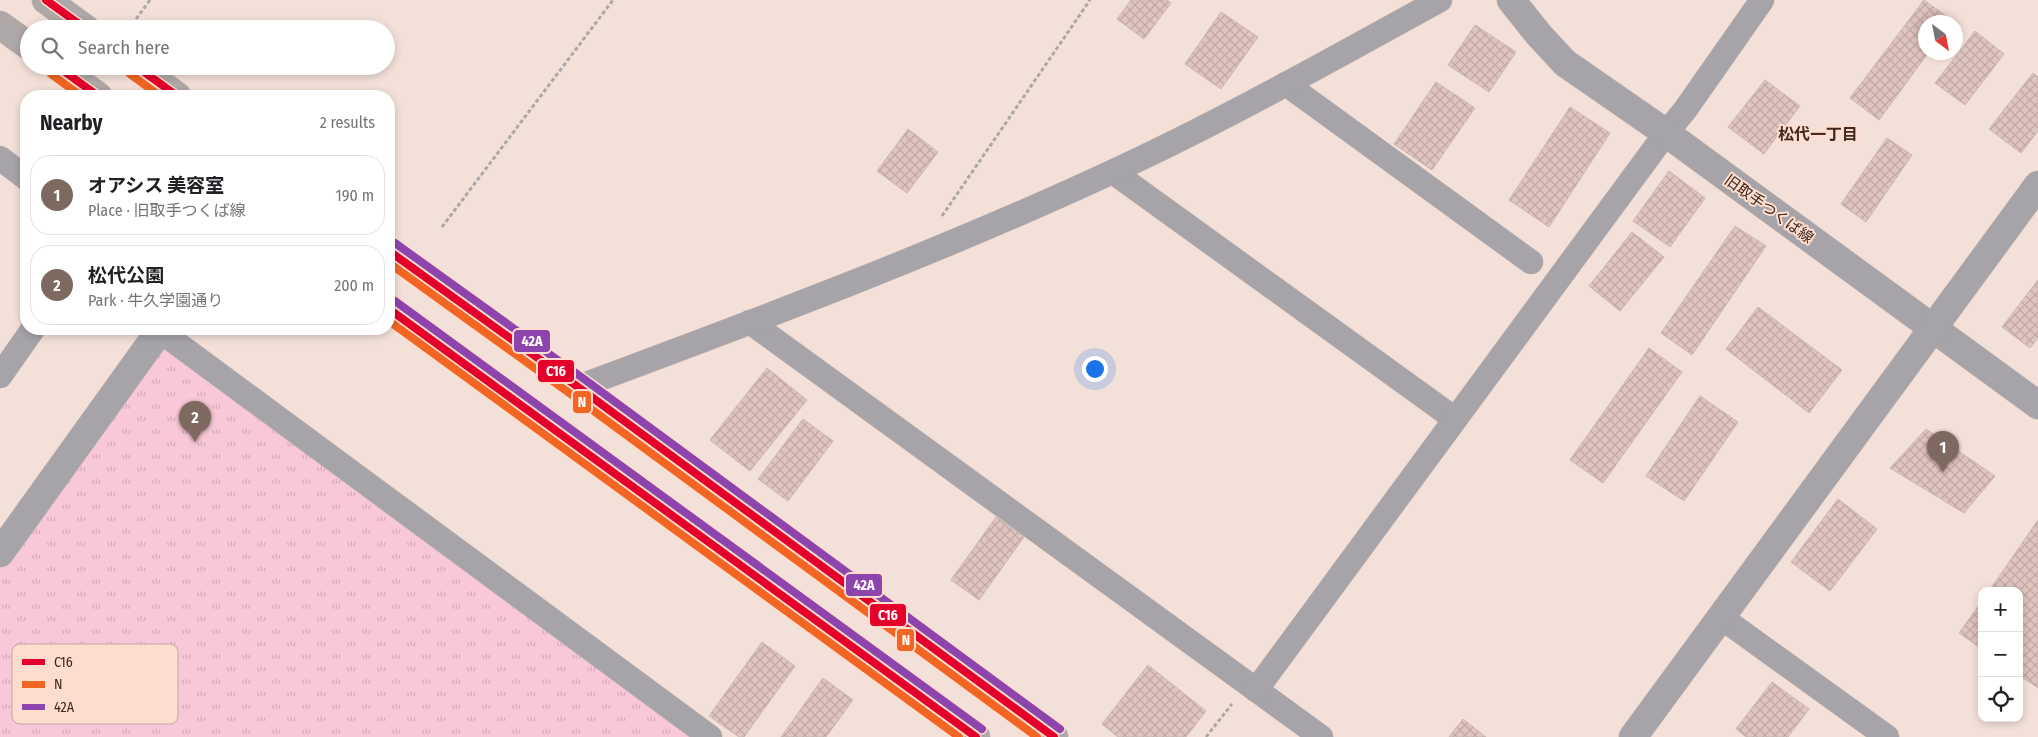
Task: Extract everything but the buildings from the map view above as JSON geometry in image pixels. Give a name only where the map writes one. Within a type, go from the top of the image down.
[{"type":"highway","points":[[46,0],[74,20]]},
{"type":"highway","points":[[0,25],[20,39]]},
{"type":"highway","points":[[69,75],[90,90]]},
{"type":"highway","points":[[148,75],[169,90]]},
{"type":"highway","points":[[395,255],[578,387],[1054,737]]},
{"type":"highway","points":[[395,313],[976,737]]},
{"type":"street","points":[[578,387],[912,260],[1112,172],[1286,84],[1440,0]]},
{"type":"street","name":"旧取手つくば線","points":[[1511,0],[1539,35],[1565,63],[1666,133],[2038,405]]},
{"type":"street","points":[[1256,690],[1684,110],[1762,0]]},
{"type":"street","points":[[1286,84],[1531,262]]},
{"type":"street","points":[[0,158],[20,173]]},
{"type":"street","points":[[1112,172],[1455,419]]},
{"type":"street","points":[[1634,737],[2038,185]]},
{"type":"street","points":[[750,322],[1321,737]]},
{"type":"street","points":[[0,376],[29,335]]},
{"type":"street","points":[[0,553],[156,335]]},
{"type":"street","points":[[167,335],[710,737]]},
{"type":"street","points":[[1722,618],[1887,737]]},
{"type":"path","points":[[136,19],[150,0]]},
{"type":"path","points":[[442,227],[613,0]]},
{"type":"path","points":[[940,220],[1090,0]]},
{"type":"path","points":[[1206,737],[1229,706]]},
{"type":"green space","points":[[157,335],[165,335],[710,737],[0,737],[0,553]]},
{"type":"transit line","name":"C16","points":[[46,0],[74,20]]},
{"type":"transit line","name":"N","points":[[52,75],[73,90]]},
{"type":"transit line","name":"C16","points":[[69,75],[90,90]]},
{"type":"transit line","name":"N","points":[[131,75],[152,90]]},
{"type":"transit line","name":"C16","points":[[148,75],[169,90]]},
{"type":"transit line","name":"42A","points":[[395,243],[584,379],[1060,729]]},
{"type":"transit line","name":"C16","points":[[395,255],[578,387],[1054,737]]},
{"type":"transit line","name":"N","points":[[395,267],[1037,737]]},
{"type":"transit line","name":"42A","points":[[395,301],[982,729]]},
{"type":"transit line","name":"C16","points":[[395,313],[976,737]]},
{"type":"transit line","name":"N","points":[[395,325],[959,737]]},
{"type":"place","name":"松代公園","points":[[195,442]]},
{"type":"place","name":"オアシス 美容室","points":[[1943,472]]},
{"type":"district","name":"松代一丁目","points":[[1818,134]]}]
